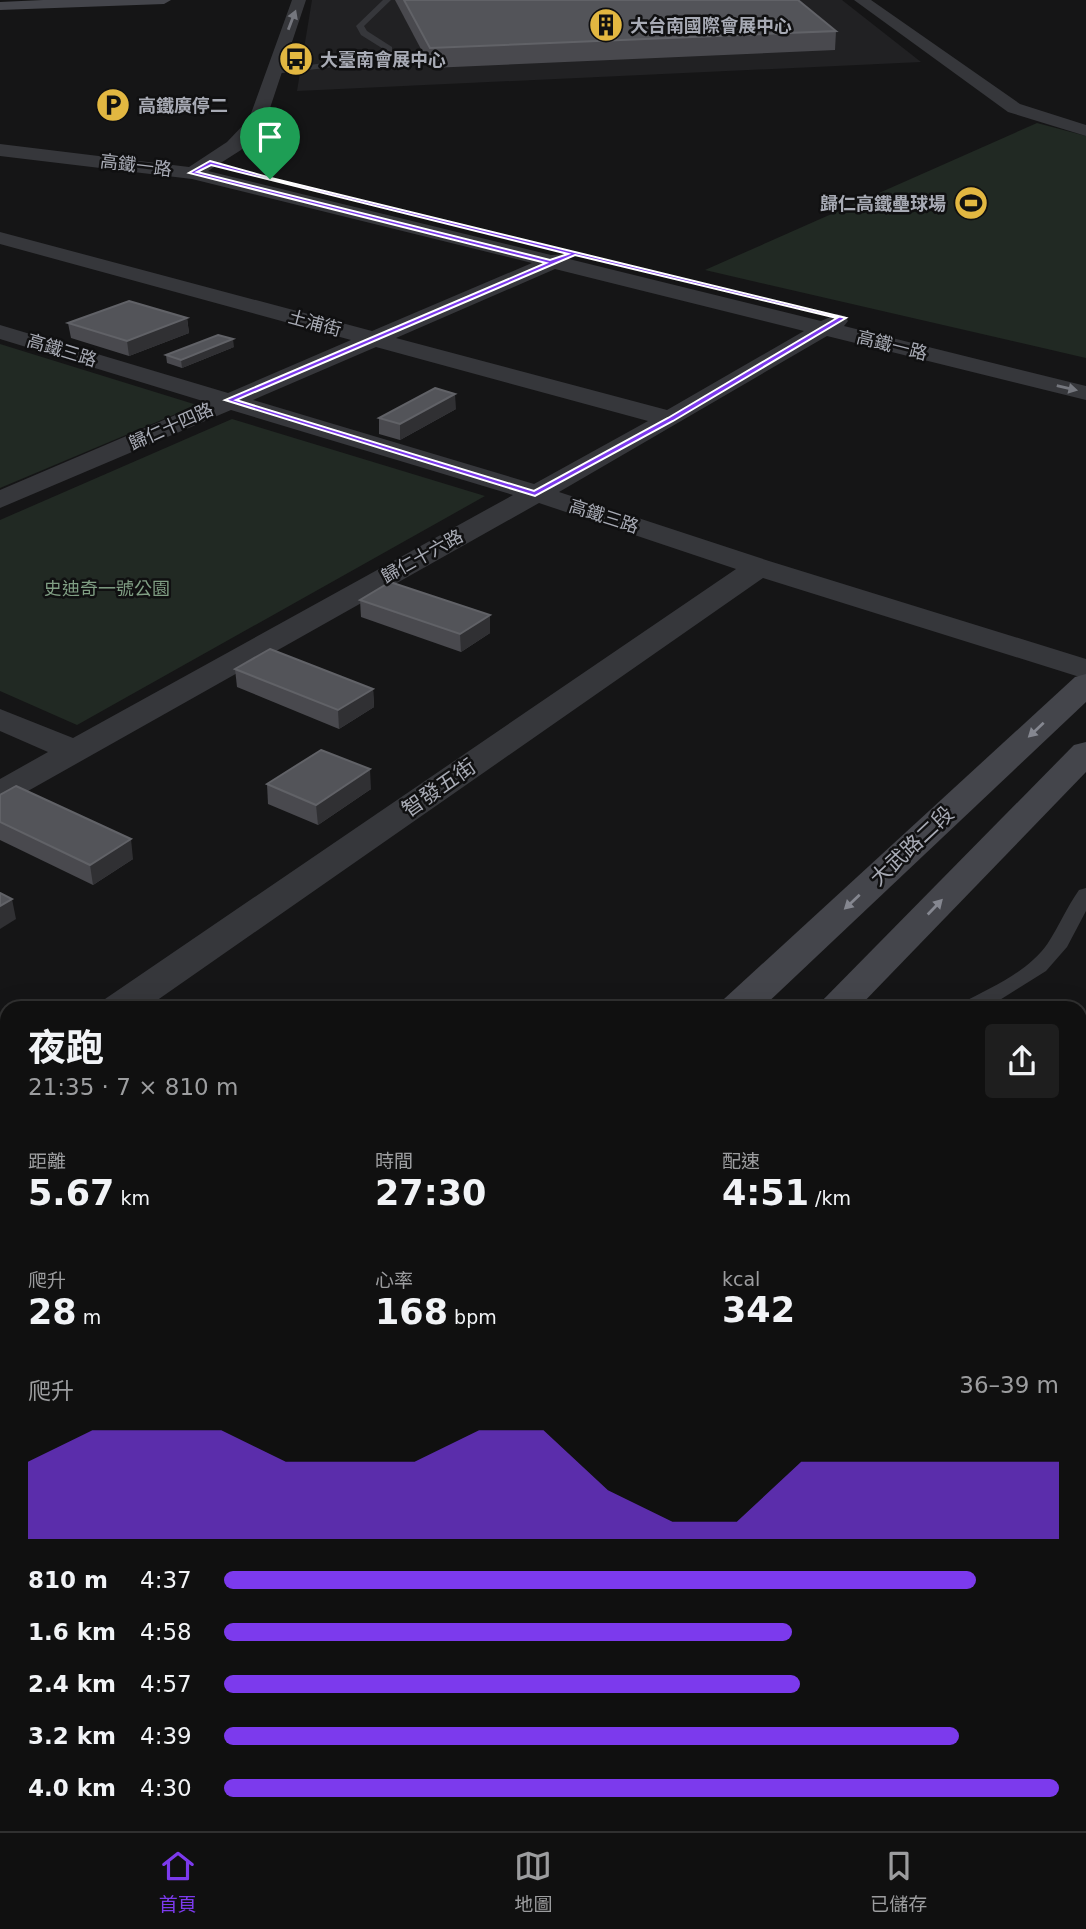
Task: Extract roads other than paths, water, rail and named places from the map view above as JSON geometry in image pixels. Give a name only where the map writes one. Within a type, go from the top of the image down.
[{"type":"street","points":[[0,4],[25,0]]},
{"type":"street","points":[[0,4],[164,0]]},
{"type":"street","points":[[189,166],[234,146],[257,120],[299,0]]},
{"type":"street","points":[[861,0],[1014,108],[1086,131]]},
{"type":"street","points":[[874,0],[1002,93],[1086,122]]},
{"type":"street","points":[[189,166],[233,121]]},
{"type":"street","name":"高鐵一路","points":[[0,139],[189,166],[574,253],[1086,393]]},
{"type":"street","name":"高鐵一路","points":[[0,150],[189,166],[550,262],[1086,376]]},
{"type":"street","name":"土浦街","points":[[0,238],[670,419]]},
{"type":"street","name":"歸仁十四路","points":[[0,500],[574,253]]},
{"type":"street","name":"歸仁十六路","points":[[0,793],[670,419],[834,323]]},
{"type":"street","name":"高鐵三路","points":[[0,332],[535,494],[1086,669]]},
{"type":"street","name":"智發五街","points":[[129,1001],[759,567]]},
{"type":"street","name":"大武路二段","points":[[746,1001],[1086,684]]},
{"type":"street","points":[[0,719],[73,751]]},
{"type":"street","points":[[842,1001],[1086,752]]},
{"type":"lane","points":[[273,71],[378,59],[389,55],[389,49],[364,33],[360,26],[362,20],[383,7],[387,0]]},
{"type":"lane","points":[[983,1001],[1026,978],[1055,947],[1086,894]]},
{"type":"place","name":"大台南國際會展中心","points":[[606,25]]},
{"type":"place","name":"大臺南會展中心","points":[[296,59]]},
{"type":"place","name":"高鐵廣停二","points":[[113,105]]},
{"type":"place","name":"歸仁高鐵壘球場","points":[[971,203]]},
{"type":"park label","name":"史迪奇一號公園","points":[[107,588]]}]
